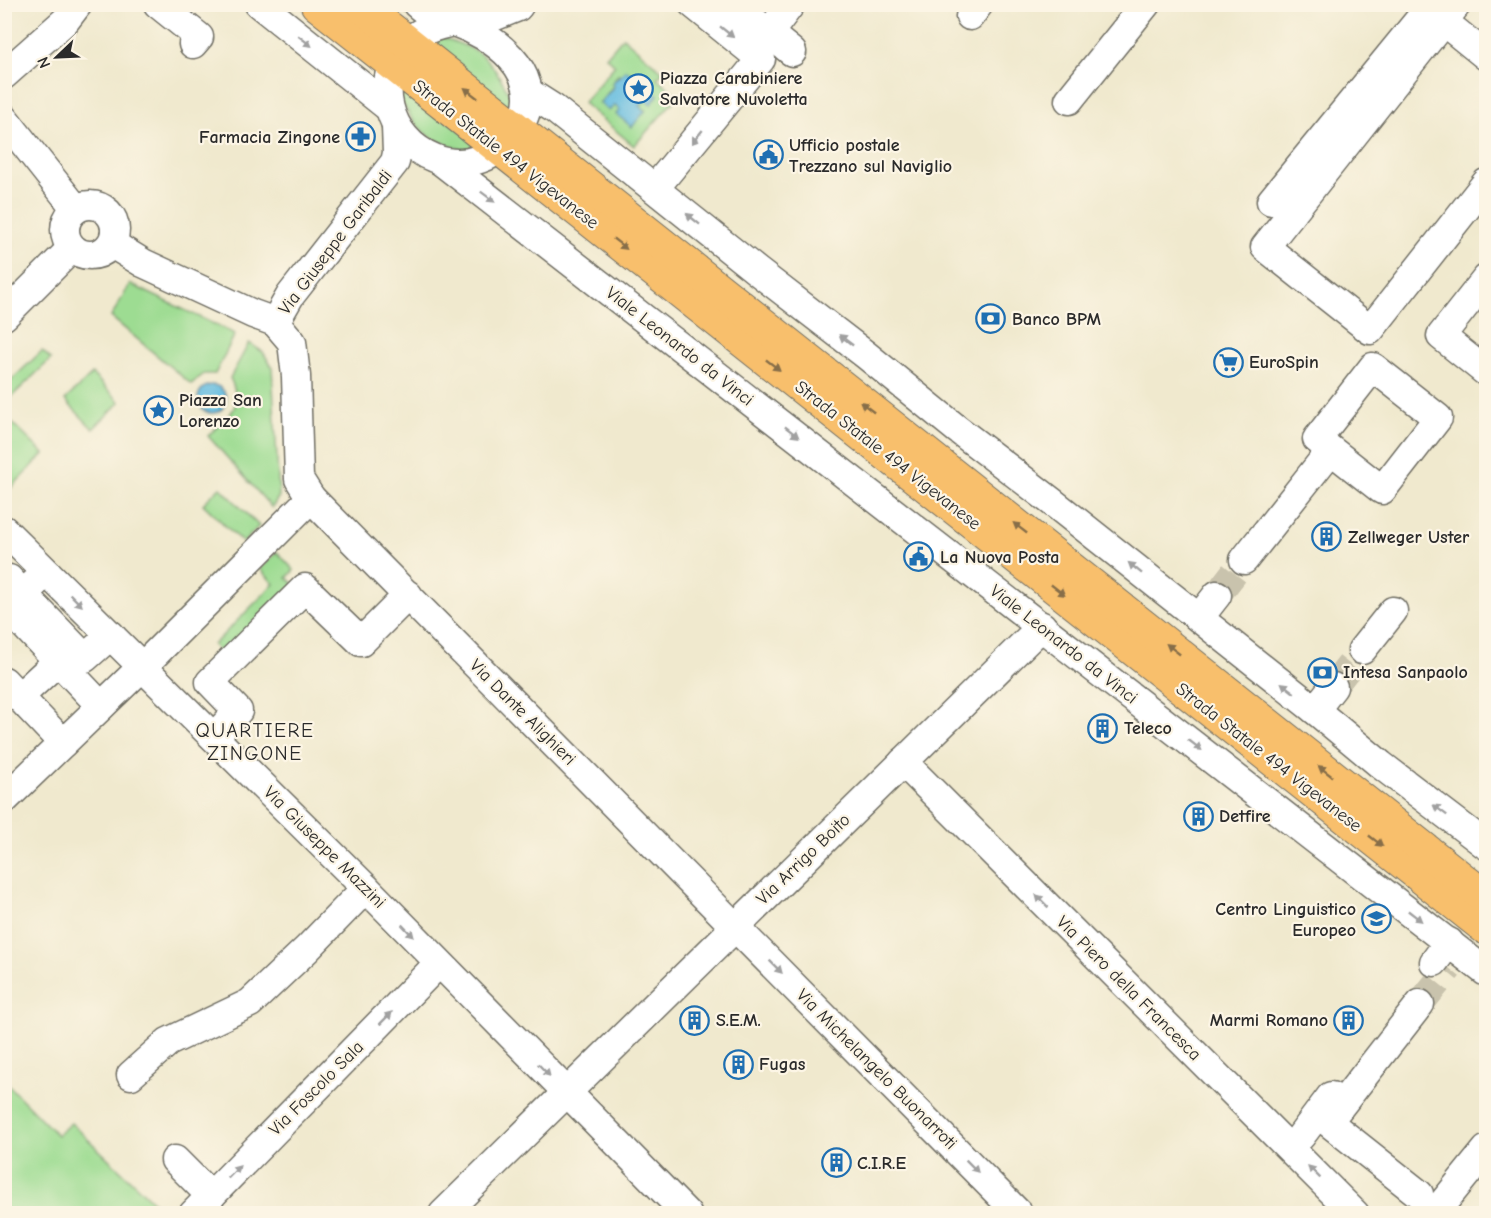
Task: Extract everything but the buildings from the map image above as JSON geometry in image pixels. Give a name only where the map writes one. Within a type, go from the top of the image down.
[{"type":"main road","name":"Strada Statale 494 Vigevanese","points":[[317,4],[400,54],[1486,898]]},
{"type":"main road","name":"Strada Statale 494 Vigevanese","points":[[359,4],[400,54]]},
{"type":"main road","name":"Strada Statale 494 Vigevanese","points":[[509,139],[1486,928]]},
{"type":"street","points":[[4,75],[65,21],[78,4]]},
{"type":"street","points":[[158,4],[198,37],[193,44]]},
{"type":"street","points":[[260,4],[392,117]]},
{"type":"street","points":[[417,4],[454,26],[486,36],[504,50],[522,74],[528,92],[524,116],[509,139],[483,159],[462,163],[419,159]]},
{"type":"street","points":[[655,188],[761,59],[693,4]]},
{"type":"street","points":[[733,4],[792,52]]},
{"type":"street","points":[[769,33],[791,4]]},
{"type":"street","points":[[1069,100],[1146,4]]},
{"type":"street","points":[[400,54],[419,34],[519,6],[514,62]]},
{"type":"street","points":[[1444,10],[1486,56]]},
{"type":"street","points":[[1444,10],[1265,247],[1370,330],[1486,183]]},
{"type":"street","points":[[1271,201],[1444,10]]},
{"type":"street","name":"Via Giuseppe Garibaldi","points":[[275,322],[290,296],[419,159],[397,153],[388,86],[400,54]]},
{"type":"street","points":[[528,92],[553,108],[655,188],[757,271],[1315,710],[1380,765],[1482,832]]},
{"type":"street","points":[[4,117],[76,209]]},
{"type":"street","name":"Viale Leonardo da Vinci","points":[[419,159],[1042,626],[1448,956],[1486,972]]},
{"type":"street","points":[[93,205],[108,212],[116,227],[112,244],[93,256],[78,253],[68,242],[65,228],[67,220],[76,209],[93,205]]},
{"type":"street","points":[[4,800],[142,667],[311,498],[299,479],[296,376],[292,342],[275,322],[253,315],[143,263],[112,244]]},
{"type":"street","points":[[4,316],[72,248]]},
{"type":"street","points":[[1486,279],[1441,336],[1486,372]]},
{"type":"street","points":[[1244,560],[1331,450]]},
{"type":"street","name":"Via Dante Alighieri","points":[[311,498],[408,596],[631,832],[735,925]]},
{"type":"street","name":"Via Giuseppe Mazzini","points":[[4,530],[48,571],[439,963],[473,986],[566,1091],[687,1214]]},
{"type":"street","points":[[10,598],[48,571]]},
{"type":"street","points":[[214,737],[238,711],[210,682],[305,588],[361,642],[408,596]]},
{"type":"street","points":[[1199,618],[1217,595]]},
{"type":"street","points":[[10,598],[58,661],[101,706]]},
{"type":"street","points":[[10,598],[85,658],[111,635]]},
{"type":"street","points":[[1362,650],[1393,611]]},
{"type":"street","name":"Via Arrigo Boito","points":[[443,1214],[1042,626]]},
{"type":"street","points":[[58,661],[12,689],[63,743]]},
{"type":"street","points":[[1315,710],[1333,687]]},
{"type":"street","name":"Via Piero della Francesca","points":[[903,762],[1355,1214]]},
{"type":"street","points":[[131,1074],[168,1042],[250,1003],[366,888]]},
{"type":"street","name":"Via Michelangelo Buonarroti","points":[[735,925],[1019,1214]]},
{"type":"street","name":"Via Foscolo Sala","points":[[202,1205],[439,963]]},
{"type":"street","points":[[1301,1136],[1415,999],[1328,1122],[1427,1204],[1486,1150]]},
{"type":"street","points":[[175,1160],[202,1205]]},
{"type":"green space","points":[[442,37],[473,49],[486,59],[509,94],[510,101],[507,107],[432,41]]},
{"type":"green space","points":[[623,37],[663,72],[657,78],[678,96],[634,146],[583,103],[615,65],[606,57]],"holes":[[[618,75],[642,83],[639,86],[644,90],[645,100],[640,106],[645,110],[617,114],[620,110],[614,105],[600,103],[614,85],[612,83]]]},
{"type":"green space","points":[[398,86],[477,142],[466,151],[430,137],[411,118],[400,98]]},
{"type":"green space","points":[[130,284],[235,334],[215,374],[204,374],[191,384],[111,317]]},
{"type":"green space","points":[[249,343],[263,352],[272,367],[279,496],[272,508],[208,436],[232,412],[236,398],[230,378]]},
{"type":"green space","points":[[42,351],[51,359],[5,403],[5,386]]},
{"type":"green space","points":[[92,374],[120,402],[93,429],[65,400]]},
{"type":"green space","points":[[8,419],[44,454],[5,494],[4,423]]},
{"type":"green space","points":[[220,487],[259,526],[243,543],[203,504]]},
{"type":"green space","points":[[277,552],[294,570],[287,578],[296,586],[224,658],[213,645],[274,584],[260,569]]},
{"type":"green space","points":[[5,1082],[57,1135],[71,1123],[165,1213],[5,1213]]},
{"type":"water","points":[[626,70],[642,83],[639,86],[644,90],[647,86],[658,95],[651,104],[645,100],[640,106],[645,111],[632,127],[616,114],[620,110],[615,105],[609,111],[600,103],[614,86],[612,83]]},
{"type":"water","points":[[212,385],[222,389],[226,399],[222,409],[212,413],[202,409],[198,399],[202,389]]},
{"type":"tunnel","points":[[1217,595],[1244,560]]},
{"type":"tunnel","points":[[1333,687],[1362,650]]},
{"type":"tunnel","points":[[1420,1004],[1449,968]]},
{"type":"place","name":"Piazza Carabiniere Salvatore Nuvoletta","points":[[639,88]]},
{"type":"place","name":"Farmacia Zingone","points":[[361,137]]},
{"type":"place","name":"Ufficio postale Trezzano sul Naviglio","points":[[768,155]]},
{"type":"place","name":"Banco BPM","points":[[991,319]]},
{"type":"place","name":"EuroSpin","points":[[1228,362]]},
{"type":"place","name":"Piazza San Lorenzo","points":[[158,410]]},
{"type":"place","name":"Zellweger Uster","points":[[1327,537]]},
{"type":"place","name":"La Nuova Posta","points":[[919,557]]},
{"type":"place","name":"Intesa Sanpaolo","points":[[1322,672]]},
{"type":"place","name":"Teleco","points":[[1103,728]]},
{"type":"place","name":"Detfire","points":[[1198,816]]},
{"type":"place","name":"Centro Linguistico Europeo","points":[[1377,919]]},
{"type":"place","name":"S.E.M.","points":[[695,1020]]},
{"type":"place","name":"Marmi Romano","points":[[1349,1020]]},
{"type":"place","name":"Fugas","points":[[738,1064]]},
{"type":"place","name":"C.I.R.E","points":[[836,1163]]},
{"type":"district","name":"QUARTIERE ZINGONE","points":[[255,742]]}]
